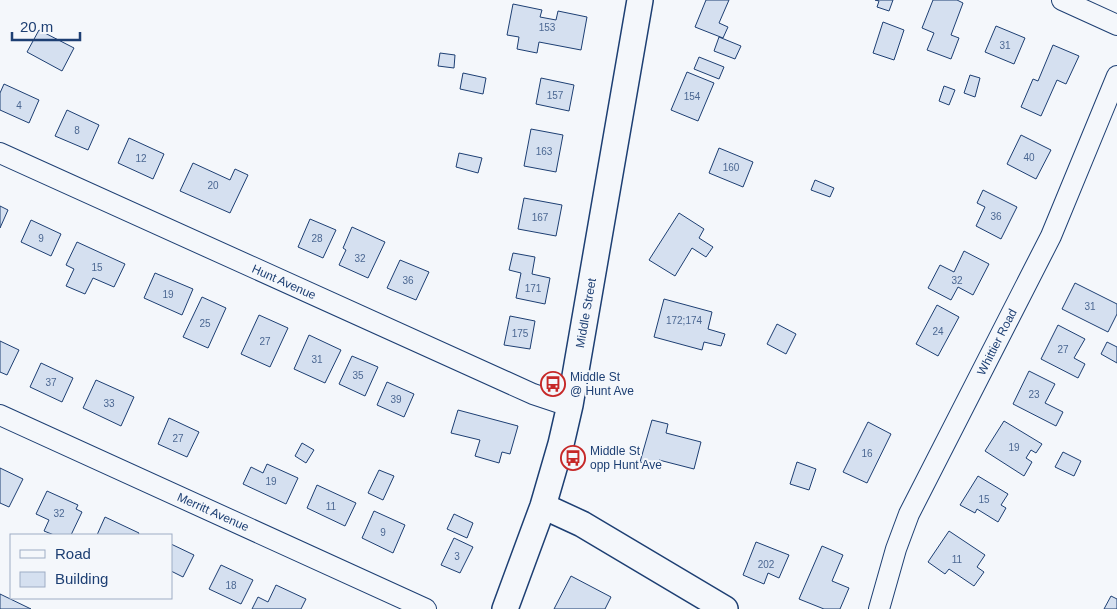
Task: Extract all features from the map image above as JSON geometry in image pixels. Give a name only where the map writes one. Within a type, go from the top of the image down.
[{"type":"street","name":"Middle Street","points":[[505,609],[543,506],[561,444],[570,404],[640,0]]},
{"type":"street","points":[[1062,0],[1117,25]]},
{"type":"street","name":"Whittier Road","points":[[879,609],[896,549],[909,514],[1051,236],[1117,76]]},
{"type":"street","name":"Hunt Avenue","points":[[0,153],[533,394],[570,404]]},
{"type":"street","name":"Merritt Avenue","points":[[0,415],[426,609]]},
{"type":"street","points":[[543,506],[582,524],[725,609]]},
{"type":"building","points":[[706,0],[729,0],[719,23],[728,27],[723,38],[695,27]]},
{"type":"building","points":[[875,0],[893,0],[889,11],[877,7],[879,1]]},
{"type":"building","points":[[933,0],[957,0],[963,3],[951,35],[959,38],[951,59],[927,50],[934,33],[922,28]]},
{"type":"building","points":[[513,4],[542,10],[540,17],[556,20],[558,11],[587,17],[581,50],[539,42],[537,53],[517,49],[519,37],[507,35]]},
{"type":"building","points":[[883,22],[904,30],[894,60],[873,53]]},
{"type":"building","points":[[996,26],[1025,38],[1014,64],[985,52]]},
{"type":"building","points":[[39,30],[74,48],[62,71],[27,52]]},
{"type":"building","points":[[719,37],[741,46],[735,59],[714,51]]},
{"type":"building","points":[[1053,45],[1079,56],[1066,84],[1057,80],[1041,116],[1021,107],[1033,79],[1038,81]]},
{"type":"building","points":[[440,53],[455,55],[454,68],[438,66]]},
{"type":"building","points":[[699,57],[724,67],[719,79],[694,69]]},
{"type":"building","points":[[687,72],[714,83],[698,121],[671,110]]},
{"type":"building","points":[[463,73],[486,78],[483,94],[460,89]]},
{"type":"building","points":[[970,75],[980,78],[975,97],[964,93]]},
{"type":"building","points":[[541,78],[574,85],[569,111],[536,104]]},
{"type":"building","points":[[4,84],[39,100],[29,123],[0,110],[0,93]]},
{"type":"building","points":[[944,86],[955,90],[949,105],[939,101]]},
{"type":"building","points":[[67,110],[99,125],[88,150],[55,136]]},
{"type":"building","points":[[531,129],[563,135],[556,172],[524,166]]},
{"type":"building","points":[[1021,135],[1051,150],[1036,179],[1007,164]]},
{"type":"building","points":[[129,138],[164,154],[153,179],[118,163]]},
{"type":"building","points":[[719,148],[753,162],[743,187],[709,173]]},
{"type":"building","points":[[459,153],[482,158],[478,173],[456,167]]},
{"type":"building","points":[[193,163],[230,180],[235,169],[248,175],[230,213],[180,191]]},
{"type":"building","points":[[815,180],[834,188],[830,197],[811,190]]},
{"type":"building","points":[[983,190],[1017,207],[1001,239],[976,226],[985,207],[977,203]]},
{"type":"building","points":[[524,198],[562,205],[556,236],[518,229]]},
{"type":"building","points":[[0,206],[8,210],[0,228]]},
{"type":"building","points":[[679,213],[704,229],[699,238],[713,247],[706,257],[692,248],[675,276],[649,260]]},
{"type":"building","points":[[310,219],[336,230],[323,258],[298,247]]},
{"type":"building","points":[[31,220],[61,234],[51,256],[21,242]]},
{"type":"building","points":[[352,227],[385,242],[368,278],[339,265],[346,250],[343,248]]},
{"type":"building","points":[[77,242],[125,264],[114,287],[93,278],[85,294],[66,286],[74,269],[66,265]]},
{"type":"building","points":[[964,251],[989,264],[973,295],[958,287],[951,300],[928,288],[940,265],[954,272]]},
{"type":"building","points":[[513,253],[535,257],[532,274],[550,278],[545,304],[516,298],[521,273],[509,270]]},
{"type":"building","points":[[400,260],[429,272],[416,300],[387,288]]},
{"type":"building","points":[[155,273],[193,289],[182,315],[144,298]]},
{"type":"building","points":[[1075,283],[1117,304],[1117,314],[1108,332],[1062,309]]},
{"type":"building","points":[[202,297],[226,308],[208,348],[183,337]]},
{"type":"building","points":[[664,299],[712,312],[708,329],[725,334],[721,346],[704,342],[702,350],[654,337]]},
{"type":"building","points":[[937,305],[959,317],[938,356],[916,344]]},
{"type":"building","points":[[259,315],[288,328],[270,367],[241,354]]},
{"type":"building","points":[[510,316],[535,321],[530,349],[504,345]]},
{"type":"building","points":[[777,324],[796,334],[786,354],[767,344]]},
{"type":"building","points":[[1058,325],[1085,339],[1074,358],[1085,364],[1078,378],[1041,359]]},
{"type":"building","points":[[309,335],[341,350],[325,383],[294,369]]},
{"type":"building","points":[[0,341],[19,350],[7,375],[0,372]]},
{"type":"building","points":[[1107,342],[1117,347],[1117,363],[1101,354]]},
{"type":"building","points":[[352,356],[378,367],[365,396],[339,384]]},
{"type":"building","points":[[41,363],[73,378],[62,402],[30,387]]},
{"type":"building","points":[[1029,371],[1055,384],[1045,403],[1063,412],[1056,426],[1013,404]]},
{"type":"building","points":[[96,380],[134,397],[121,426],[83,408]]},
{"type":"building","points":[[387,382],[414,394],[404,417],[377,405]]},
{"type":"building","points":[[458,410],[518,426],[510,454],[502,452],[499,463],[475,456],[480,440],[451,433]]},
{"type":"building","points":[[169,418],[199,432],[187,457],[158,444]]},
{"type":"building","points":[[652,420],[668,424],[666,433],[701,442],[694,469],[659,460],[657,466],[640,462]]},
{"type":"building","points":[[1004,421],[1042,444],[1036,453],[1031,450],[1026,458],[1032,462],[1024,476],[985,451]]},
{"type":"building","points":[[868,422],[891,434],[867,483],[843,472]]},
{"type":"building","points":[[302,443],[314,450],[306,463],[295,456]]},
{"type":"building","points":[[1063,452],[1081,461],[1074,476],[1055,467]]},
{"type":"building","points":[[797,462],[816,469],[809,490],[790,484]]},
{"type":"building","points":[[267,464],[298,478],[286,504],[243,484],[251,467],[263,473]]},
{"type":"building","points":[[0,468],[23,479],[9,507],[0,503]]},
{"type":"building","points":[[379,470],[394,476],[383,500],[368,493]]},
{"type":"building","points":[[978,476],[1008,494],[1001,505],[1006,508],[998,522],[977,509],[975,513],[960,505]]},
{"type":"building","points":[[317,485],[356,503],[345,526],[307,508]]},
{"type":"building","points":[[47,491],[78,505],[76,509],[82,512],[71,534],[52,534],[44,531],[49,520],[36,514]]},
{"type":"building","points":[[374,511],[405,525],[393,553],[362,538]]},
{"type":"building","points":[[454,514],[473,523],[467,538],[447,529]]},
{"type":"building","points":[[105,517],[139,533],[138,534],[97,534]]},
{"type":"building","points":[[949,531],[985,555],[977,567],[984,572],[974,586],[949,569],[945,574],[928,562]]},
{"type":"building","points":[[454,538],[473,547],[460,573],[441,565]]},
{"type":"building","points":[[756,542],[789,555],[779,578],[768,573],[764,584],[743,575]]},
{"type":"building","points":[[172,544],[194,555],[183,577],[172,572]]},
{"type":"building","points":[[822,546],[843,555],[832,581],[849,588],[840,609],[824,609],[799,599]]},
{"type":"building","points":[[221,565],[253,580],[241,604],[209,589]]},
{"type":"building","points":[[571,576],[611,597],[605,609],[554,609]]},
{"type":"building","points":[[276,585],[306,599],[301,609],[252,609],[258,597],[268,602]]},
{"type":"building","points":[[0,594],[31,609],[0,609]]},
{"type":"building","points":[[1111,596],[1117,599],[1117,609],[1104,609]]},
{"type":"place","name":"Middle St @ Hunt Ave","points":[[553,384]]},
{"type":"place","name":"Middle St opp Hunt Ave","points":[[573,458]]}]
